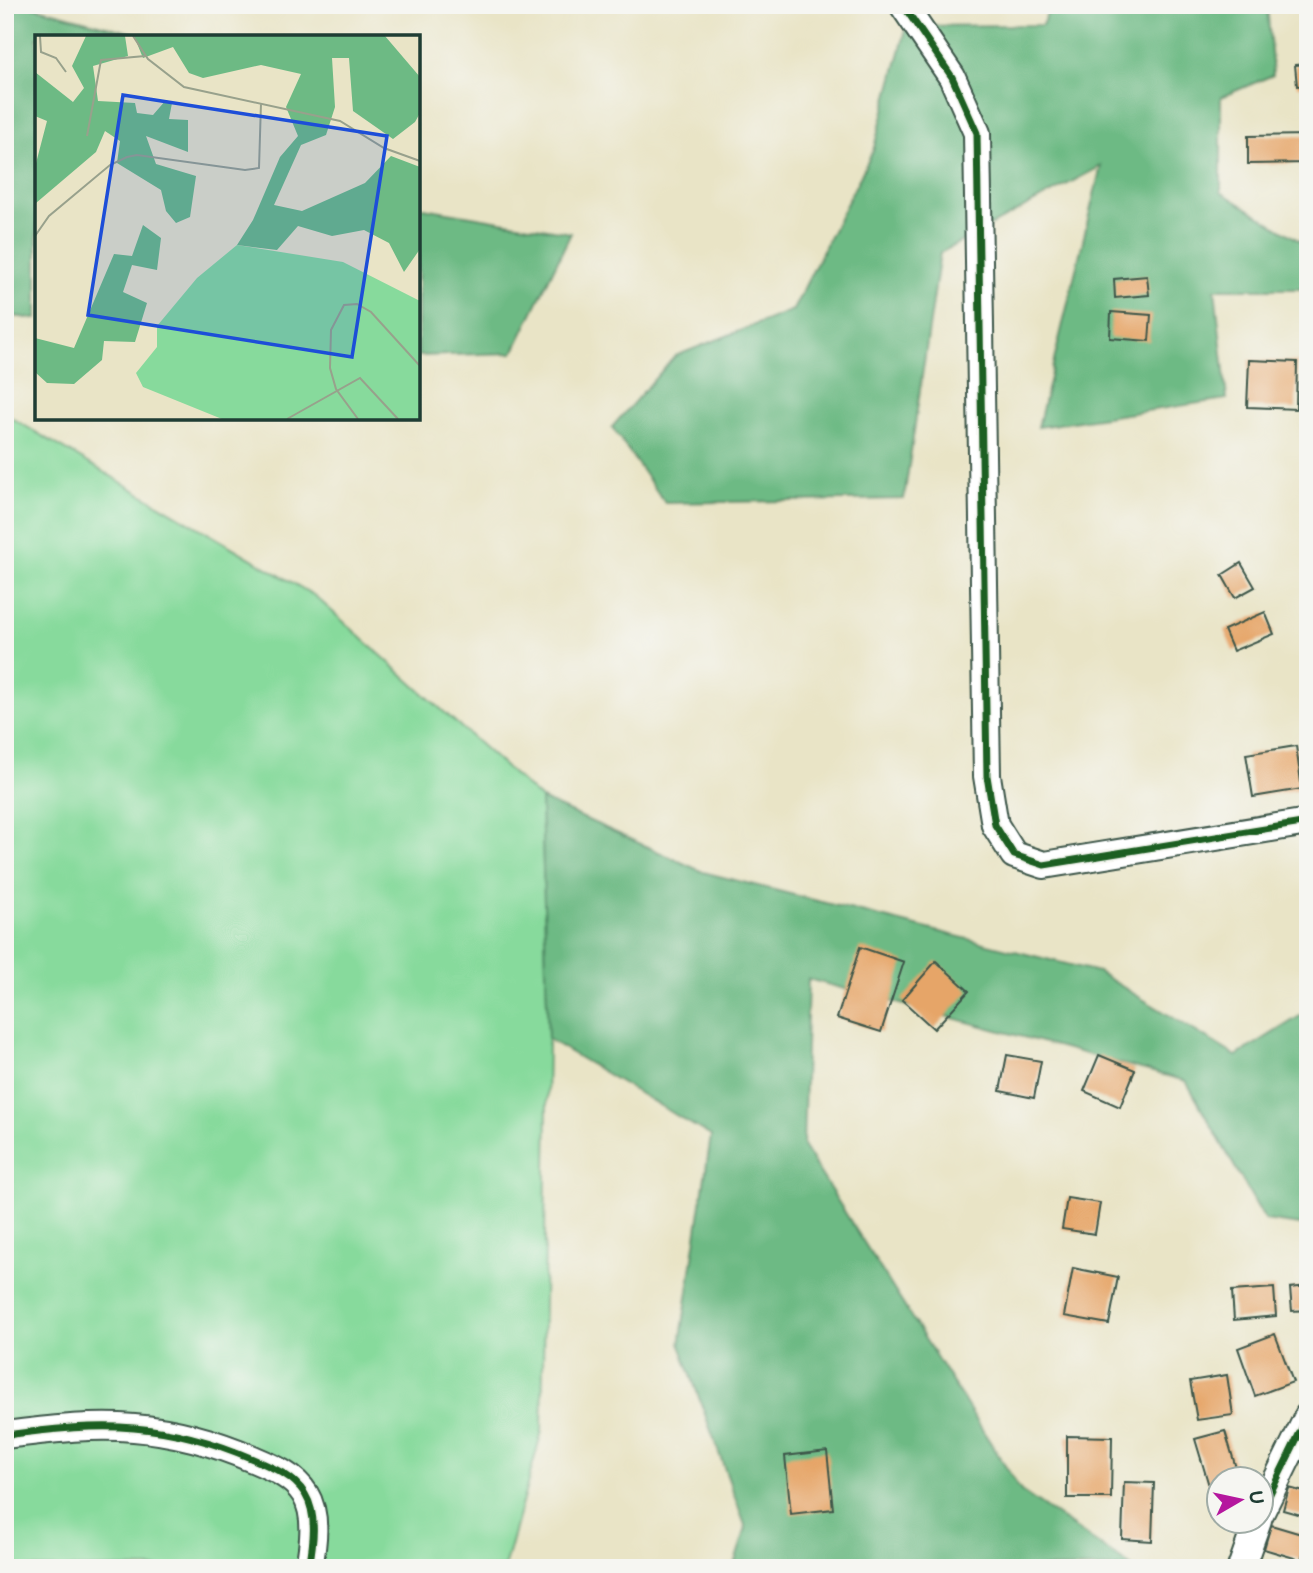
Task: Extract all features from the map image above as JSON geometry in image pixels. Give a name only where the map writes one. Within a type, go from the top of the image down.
[{"type":"street","points":[[903,5],[952,77],[977,133],[987,776],[995,825],[1014,855],[1044,865],[1308,822]]},
{"type":"street","points":[[1274,1487],[1308,1416]]},
{"type":"street","points":[[5,1435],[91,1427],[134,1428],[216,1445],[270,1466],[291,1479],[305,1494],[312,1508],[312,1551],[309,1568]]},
{"type":"street","points":[[1241,1568],[1253,1534]]},
{"type":"green space","points":[[5,5],[27,5],[140,35],[35,35],[35,319],[5,315]]},
{"type":"green space","points":[[1051,5],[1267,5],[1273,75],[1221,97],[1221,192],[1308,246],[1308,289],[1215,289],[1227,399],[1038,427],[1101,166],[940,253],[904,499],[665,503],[612,427],[675,356],[793,310],[873,151],[907,26],[1042,25]]},
{"type":"green space","points":[[420,207],[571,233],[513,353],[420,356]]},
{"type":"green space","points":[[5,414],[315,596],[541,799],[548,1039],[542,1431],[504,1568],[5,1568]]},
{"type":"green space","points":[[541,799],[703,872],[1098,972],[1236,1056],[1308,1011],[1308,1226],[1265,1220],[1186,1081],[808,979],[803,1146],[1021,1491],[1133,1568],[733,1568],[746,1528],[680,1345],[711,1136],[548,1039]]},
{"type":"building","points":[[1308,64],[1308,85],[1297,86],[1295,65]]},
{"type":"building","points":[[1308,135],[1308,163],[1248,164],[1248,136]]},
{"type":"building","points":[[1147,276],[1149,295],[1115,298],[1114,279]]},
{"type":"building","points":[[1111,312],[1151,315],[1149,341],[1110,338]]},
{"type":"building","points":[[1249,360],[1297,362],[1296,409],[1247,407]]},
{"type":"building","points":[[1308,366],[1308,384],[1307,384],[1303,367]]},
{"type":"building","points":[[1241,563],[1255,587],[1235,598],[1222,575]]},
{"type":"building","points":[[1265,612],[1274,634],[1233,651],[1224,630]]},
{"type":"building","points":[[1296,746],[1302,789],[1253,797],[1246,754]]},
{"type":"building","points":[[860,947],[904,962],[881,1032],[837,1018]]},
{"type":"building","points":[[936,961],[969,991],[934,1029],[902,1000]]},
{"type":"building","points":[[1007,1055],[1041,1061],[1034,1098],[1000,1091]]},
{"type":"building","points":[[1099,1055],[1135,1070],[1120,1107],[1084,1091]]},
{"type":"building","points":[[1067,1198],[1100,1203],[1095,1234],[1062,1229]]},
{"type":"building","points":[[1073,1268],[1118,1277],[1109,1324],[1064,1316]]},
{"type":"building","points":[[1308,1286],[1308,1310],[1292,1311],[1290,1288]]},
{"type":"building","points":[[1274,1288],[1276,1316],[1234,1320],[1232,1291]]},
{"type":"building","points":[[1275,1334],[1293,1382],[1255,1396],[1238,1348]]},
{"type":"building","points":[[1227,1375],[1233,1415],[1197,1420],[1190,1381]]},
{"type":"building","points":[[1225,1431],[1235,1464],[1204,1464],[1204,1469],[1195,1439]]},
{"type":"building","points":[[1067,1436],[1112,1437],[1111,1498],[1067,1498]]},
{"type":"building","points":[[827,1451],[833,1509],[791,1514],[785,1456]]},
{"type":"building","points":[[1124,1482],[1154,1483],[1152,1541],[1122,1539]]},
{"type":"building","points":[[1289,1488],[1308,1493],[1308,1517],[1283,1510]]},
{"type":"building","points":[[1274,1526],[1308,1536],[1301,1560],[1264,1549],[1268,1534],[1274,1534]]},
{"type":"cycle path","points":[[903,5],[952,77],[977,133],[987,776],[995,825],[1014,855],[1044,865],[1308,822]]},
{"type":"cycle path","points":[[1274,1485],[1308,1416]]},
{"type":"cycle path","points":[[5,1435],[85,1427],[149,1430],[210,1443],[260,1462],[295,1482],[309,1502],[313,1530],[309,1568]]}]
